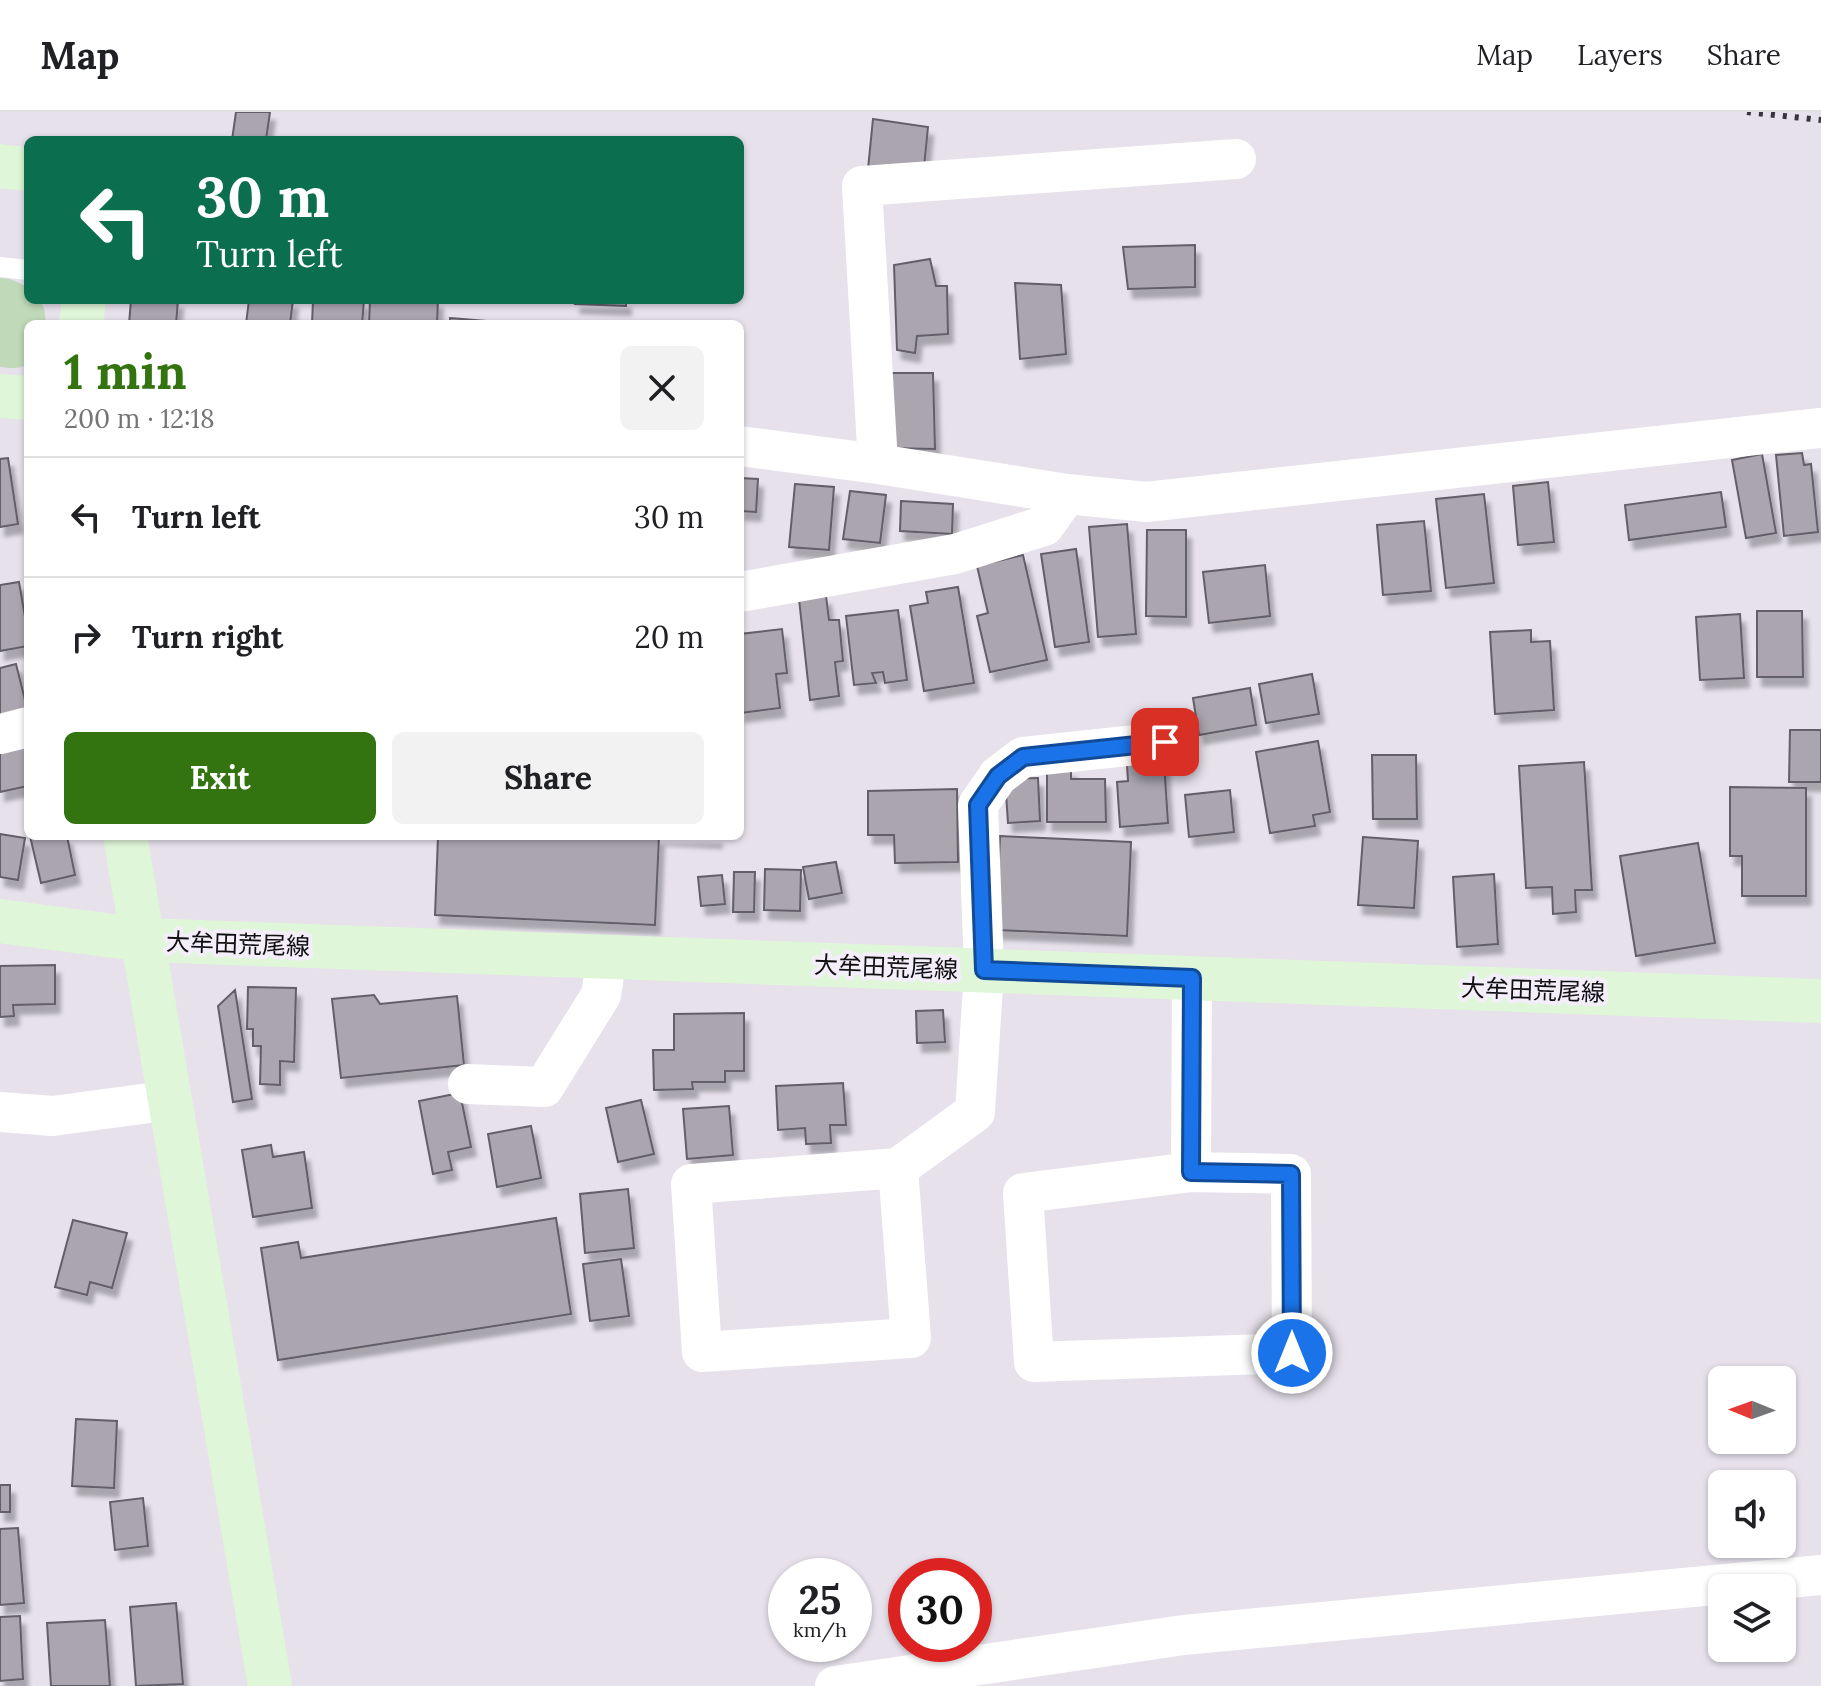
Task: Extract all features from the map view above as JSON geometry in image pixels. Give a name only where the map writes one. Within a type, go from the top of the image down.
[{"type":"main road","points":[[0,166],[24,169]]},
{"type":"main road","points":[[0,396],[24,398]]},
{"type":"main road","points":[[126,840],[270,1686]]},
{"type":"main road","name":"大牟田荒尾線","points":[[0,921],[144,940],[1821,1001]]},
{"type":"street","points":[[878,464],[862,186],[1236,159]]},
{"type":"street","points":[[744,447],[1067,494],[1146,502],[1821,428]]},
{"type":"street","points":[[744,591],[955,554],[1044,526],[1067,494]]},
{"type":"street","points":[[0,734],[24,728]]},
{"type":"street","points":[[898,1168],[911,1338],[702,1352],[691,1184],[898,1168],[975,1112],[984,970],[978,805],[998,776],[1023,757],[1165,742]]},
{"type":"street","points":[[468,1084],[544,1087],[601,995],[607,957]]},
{"type":"street","points":[[1191,1172],[1192,978]]},
{"type":"street","points":[[0,1112],[53,1116],[171,1100]]},
{"type":"street","points":[[1191,1172],[1291,1174],[1292,1353],[1034,1362],[1023,1193],[1191,1172]]},
{"type":"street","points":[[835,1686],[1184,1635],[1821,1575]]},
{"type":"lane","points":[[0,267],[24,270]]},
{"type":"green space","points":[[0,278],[24,285],[24,304],[42,304],[46,320],[24,320],[24,365],[0,367]]},
{"type":"building","points":[[236,112],[270,112],[267,136],[233,136]]},
{"type":"building","points":[[873,119],[928,127],[923,177],[868,169]]},
{"type":"building","points":[[1195,245],[1195,287],[1128,289],[1123,247]]},
{"type":"building","points":[[930,259],[936,286],[947,286],[948,334],[917,336],[915,353],[897,350],[894,265]]},
{"type":"building","points":[[1015,283],[1061,285],[1066,354],[1020,359]]},
{"type":"building","points":[[131,304],[178,304],[176,320],[129,320]]},
{"type":"building","points":[[248,304],[292,304],[290,320],[246,320]]},
{"type":"building","points":[[313,304],[364,304],[362,320],[312,320]]},
{"type":"building","points":[[370,304],[438,304],[437,320],[369,320]]},
{"type":"building","points":[[575,304],[626,304],[626,306]]},
{"type":"building","points":[[885,373],[933,373],[935,449],[886,448]]},
{"type":"building","points":[[1802,453],[1804,465],[1811,464],[1818,532],[1784,536],[1776,455]]},
{"type":"building","points":[[1762,454],[1776,533],[1746,538],[1732,460]]},
{"type":"building","points":[[8,458],[18,524],[0,527],[0,459]]},
{"type":"building","points":[[744,478],[758,479],[756,512],[744,511]]},
{"type":"building","points":[[1548,482],[1554,542],[1518,545],[1513,486]]},
{"type":"building","points":[[795,484],[834,487],[829,550],[789,547]]},
{"type":"building","points":[[850,491],[886,495],[880,543],[843,539]]},
{"type":"building","points":[[1721,492],[1726,527],[1629,540],[1625,505]]},
{"type":"building","points":[[1484,494],[1494,583],[1446,588],[1436,499]]},
{"type":"building","points":[[901,501],[953,504],[952,534],[900,531]]},
{"type":"building","points":[[1424,521],[1431,591],[1383,595],[1377,525]]},
{"type":"building","points":[[1127,524],[1136,634],[1098,637],[1089,527]]},
{"type":"building","points":[[1147,530],[1186,530],[1186,617],[1146,616]]},
{"type":"building","points":[[1076,549],[1089,642],[1055,647],[1041,554]]},
{"type":"building","points":[[1023,555],[1047,660],[990,672],[977,616],[988,613],[977,566]]},
{"type":"building","points":[[1265,565],[1270,616],[1209,623],[1203,572]]},
{"type":"building","points":[[19,582],[24,611],[24,647],[0,651],[0,585]]},
{"type":"building","points":[[958,587],[974,683],[924,691],[910,606],[928,603],[926,592]]},
{"type":"building","points":[[826,596],[829,620],[839,620],[843,661],[835,662],[839,696],[810,700],[799,599]]},
{"type":"building","points":[[898,610],[907,680],[885,683],[883,672],[872,673],[876,683],[854,685],[846,616]]},
{"type":"building","points":[[1757,611],[1802,611],[1803,677],[1757,677]]},
{"type":"building","points":[[1740,614],[1744,678],[1700,680],[1696,617]]},
{"type":"building","points":[[782,629],[787,673],[776,674],[780,708],[744,712],[744,634]]},
{"type":"building","points":[[1531,630],[1531,642],[1550,641],[1554,710],[1495,714],[1490,632]]},
{"type":"building","points":[[16,664],[24,709],[0,715],[0,668]]},
{"type":"building","points":[[1312,674],[1319,714],[1266,723],[1259,684]]},
{"type":"building","points":[[1250,688],[1256,725],[1199,735],[1193,698]]},
{"type":"building","points":[[1790,730],[1821,730],[1821,782],[1789,782]]},
{"type":"building","points":[[1318,741],[1330,812],[1313,815],[1315,826],[1270,833],[1256,752]]},
{"type":"building","points":[[24,745],[24,787],[0,792],[0,750]]},
{"type":"building","points":[[1372,755],[1416,755],[1417,819],[1373,819]]},
{"type":"building","points":[[1164,762],[1168,823],[1120,827],[1117,782],[1128,781],[1127,765]]},
{"type":"building","points":[[1584,762],[1592,890],[1575,890],[1576,912],[1553,914],[1552,887],[1526,888],[1519,766]]},
{"type":"building","points":[[1047,769],[1071,769],[1071,779],[1105,779],[1106,822],[1047,822]]},
{"type":"building","points":[[1038,778],[1040,821],[1008,823],[1005,779]]},
{"type":"building","points":[[1730,787],[1806,788],[1806,896],[1742,896],[1742,856],[1730,856]]},
{"type":"building","points":[[957,789],[958,862],[895,863],[894,835],[868,835],[868,791]]},
{"type":"building","points":[[1230,790],[1234,832],[1189,837],[1185,795]]},
{"type":"building","points":[[0,834],[24,838],[18,880],[0,877]]},
{"type":"building","points":[[1000,836],[1131,842],[1127,936],[996,930]]},
{"type":"building","points":[[1363,837],[1418,841],[1414,908],[1358,905]]},
{"type":"building","points":[[31,840],[68,840],[75,875],[41,883]]},
{"type":"building","points":[[438,840],[659,840],[655,925],[435,915]]},
{"type":"building","points":[[1698,843],[1715,943],[1636,956],[1620,856]]},
{"type":"building","points":[[836,862],[842,893],[809,899],[803,867]]},
{"type":"building","points":[[765,869],[801,870],[800,911],[764,910]]},
{"type":"building","points":[[734,872],[755,872],[754,912],[733,912]]},
{"type":"building","points":[[1494,874],[1498,944],[1457,947],[1453,877]]},
{"type":"building","points":[[722,875],[725,904],[701,906],[698,877]]},
{"type":"building","points":[[55,965],[55,1004],[13,1005],[14,1016],[0,1017],[0,966]]},
{"type":"building","points":[[248,987],[296,988],[294,1062],[280,1061],[280,1085],[260,1084],[261,1046],[253,1046],[253,1029],[247,1029]]},
{"type":"building","points":[[235,990],[252,1099],[233,1102],[218,1006]]},
{"type":"building","points":[[374,995],[380,1004],[457,996],[464,1065],[341,1078],[332,999]]},
{"type":"building","points":[[943,1010],[945,1042],[917,1043],[916,1011]]},
{"type":"building","points":[[744,1013],[744,1071],[725,1071],[725,1082],[692,1082],[693,1089],[654,1090],[653,1050],[674,1050],[674,1014]]},
{"type":"building","points":[[843,1083],[846,1125],[830,1125],[831,1143],[806,1144],[805,1128],[778,1130],[776,1086]]},
{"type":"building","points":[[460,1093],[471,1147],[448,1152],[452,1170],[433,1174],[419,1101]]},
{"type":"building","points":[[641,1100],[654,1154],[618,1162],[606,1108]]},
{"type":"building","points":[[729,1106],[733,1155],[687,1159],[683,1109]]},
{"type":"building","points":[[531,1126],[541,1178],[497,1187],[488,1134]]},
{"type":"building","points":[[271,1145],[273,1157],[304,1152],[312,1208],[253,1217],[242,1150]]},
{"type":"building","points":[[628,1189],[634,1248],[585,1253],[580,1194]]},
{"type":"building","points":[[556,1218],[571,1314],[278,1360],[261,1248],[298,1242],[301,1258]]},
{"type":"building","points":[[73,1220],[127,1233],[112,1288],[90,1282],[87,1295],[55,1287]]},
{"type":"building","points":[[621,1259],[629,1316],[590,1321],[583,1264]]},
{"type":"building","points":[[76,1419],[117,1421],[114,1488],[72,1486]]},
{"type":"building","points":[[0,1485],[10,1485],[10,1512],[0,1512]]},
{"type":"building","points":[[143,1498],[148,1546],[115,1550],[110,1502]]},
{"type":"building","points":[[18,1528],[24,1603],[0,1605],[0,1529]]},
{"type":"building","points":[[176,1603],[183,1684],[136,1686],[130,1607]]},
{"type":"building","points":[[20,1616],[23,1679],[0,1681],[0,1617]]},
{"type":"building","points":[[105,1620],[110,1686],[51,1686],[47,1623]]},
{"type":"railway","points":[[1747,112],[1821,120]]},
{"type":"route","points":[[1165,742],[1023,757],[998,776],[978,805],[984,970],[1192,978],[1191,1172],[1291,1174],[1292,1353]]}]
